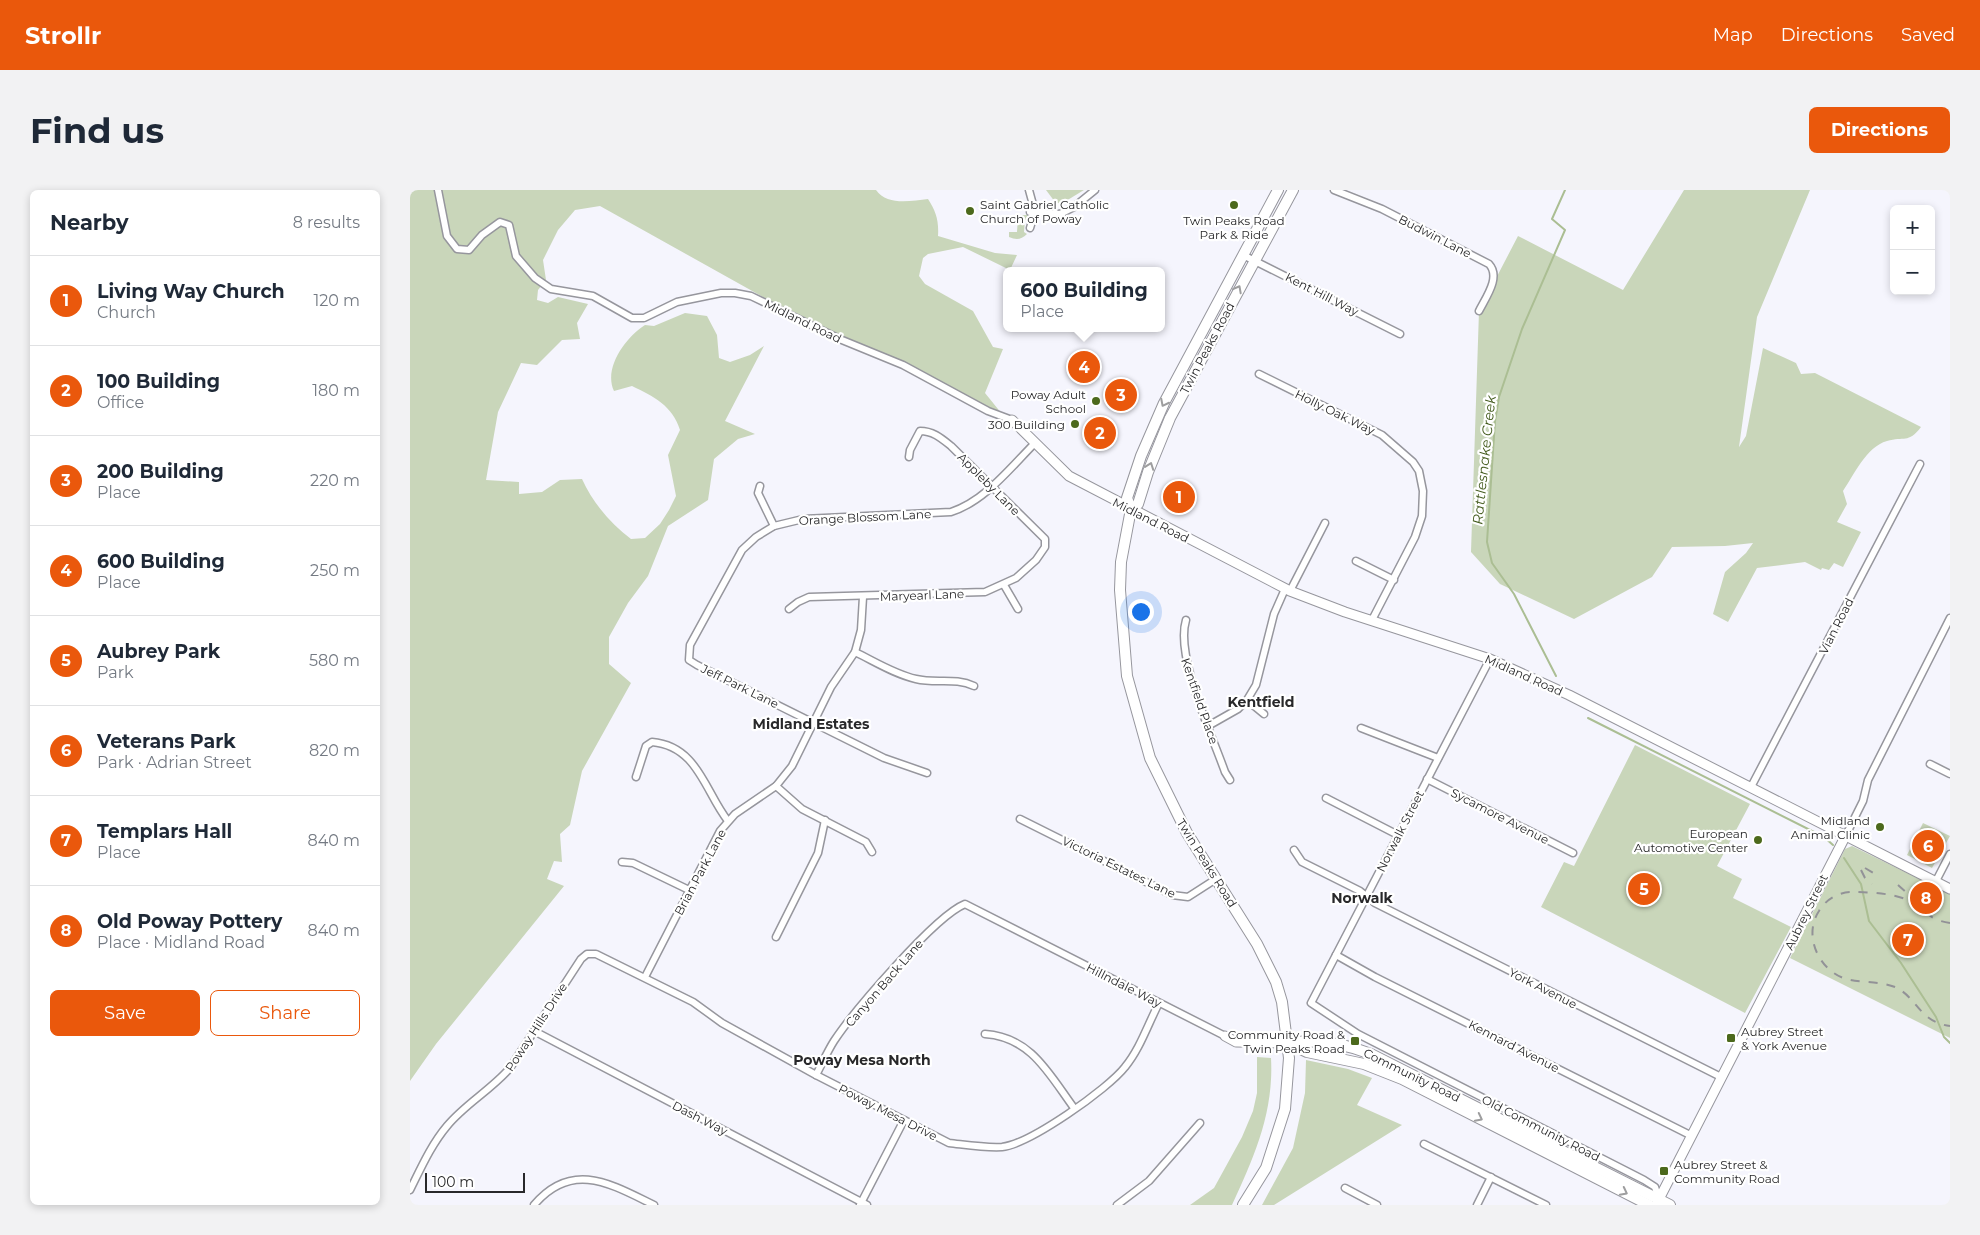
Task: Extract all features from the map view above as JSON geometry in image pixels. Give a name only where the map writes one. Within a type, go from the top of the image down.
[{"type":"main road","name":"Twin Peaks Road","points":[[1243,1205],[1266,1168],[1283,1117],[1288,1044],[1284,1010],[1276,982],[1257,944],[1172,806],[1150,758],[1135,709],[1123,643],[1120,590],[1121,562],[1131,509],[1128,496],[1151,430],[1278,190]]},
{"type":"main road","name":"Twin Peaks Road","points":[[1131,509],[1138,504],[1148,472],[1170,418],[1293,190]]},
{"type":"main road","name":"Midland Road","points":[[1012,420],[1069,476],[1288,590],[1490,659],[1568,695],[1950,888]]},
{"type":"main road","name":"Aubrey Street","points":[[1657,1202],[1846,835]]},
{"type":"main road","name":"Hillndale Way","points":[[1225,1036],[1236,1042],[1288,1044]]},
{"type":"main road","name":"Community Road","points":[[1288,1044],[1309,1040],[1329,1042],[1371,1054],[1657,1202],[1670,1205]]},
{"type":"main road","name":"Community Road","points":[[1288,1044],[1308,1052],[1364,1064],[1402,1079],[1649,1205]]},
{"type":"street","name":"Midland Road","points":[[438,190],[447,236],[457,249],[469,250],[482,235],[500,222],[509,225],[516,256],[535,278],[551,289],[593,296],[632,318],[644,318],[677,302],[721,293],[734,292],[751,296],[842,340],[902,364],[988,411],[1012,420]]},
{"type":"street","points":[[1030,190],[1033,212],[1030,228]]},
{"type":"street","points":[[1033,212],[1060,214],[1074,207],[1095,190]]},
{"type":"street","name":"Budwin Lane","points":[[1334,190],[1382,209],[1489,264],[1493,268],[1494,276],[1479,311]]},
{"type":"street","name":"Kent Hill Way","points":[[1243,255],[1400,334]]},
{"type":"street","name":"Holly Oak Way","points":[[1259,374],[1382,435],[1413,462],[1418,471],[1423,491],[1422,516],[1415,537],[1372,620]]},
{"type":"street","name":"Appleby Lane","points":[[909,457],[910,450],[920,431],[936,434],[1045,539],[1044,551]]},
{"type":"street","name":"Orange Blossom Lane","points":[[689,660],[690,644],[735,562],[756,537],[774,526],[802,519],[951,512],[967,507],[1035,443]]},
{"type":"street","name":"Vian Road","points":[[1752,788],[1920,464]]},
{"type":"street","points":[[760,486],[758,493],[774,526]]},
{"type":"street","points":[[1208,726],[1227,716],[1247,700],[1260,672],[1274,614],[1325,522]]},
{"type":"street","name":"Maryearl Lane","points":[[789,609],[798,602],[809,598],[985,592],[1004,585],[1036,560],[1044,551]]},
{"type":"street","points":[[1356,561],[1394,580]]},
{"type":"street","points":[[1004,585],[1018,609]]},
{"type":"street","name":"Brian Park Lane","points":[[645,978],[720,831],[728,821],[776,786],[792,766],[832,687],[855,652],[861,630],[863,597]]},
{"type":"street","name":"Aubrey Street","points":[[1846,835],[1863,801],[1868,780],[1950,618]]},
{"type":"street","name":"Kentfield Place","points":[[1186,620],[1183,636],[1185,658],[1224,772],[1230,780]]},
{"type":"street","points":[[855,652],[914,679],[926,681],[963,680],[974,686]]},
{"type":"street","name":"Norwalk Street","points":[[1311,1003],[1490,659]]},
{"type":"street","name":"Jeff Park Lane","points":[[689,660],[884,758],[927,772]]},
{"type":"street","points":[[1247,700],[1264,714]]},
{"type":"street","points":[[1360,728],[1438,758]]},
{"type":"street","points":[[636,777],[646,746],[652,742],[676,751],[695,764],[708,786],[717,807],[728,821]]},
{"type":"street","points":[[1930,764],[1950,774]]},
{"type":"street","name":"Sycamore Avenue","points":[[1427,779],[1573,853]]},
{"type":"street","points":[[776,786],[802,809],[866,842],[872,852]]},
{"type":"street","points":[[1326,798],[1398,835]]},
{"type":"street","points":[[776,936],[818,853],[825,820]]},
{"type":"street","name":"Victoria Estates Lane","points":[[1020,820],[1172,895],[1188,897],[1216,879]]},
{"type":"street","name":"York Avenue","points":[[1294,850],[1302,862],[1360,891],[1366,897],[1721,1077]]},
{"type":"street","points":[[1936,881],[1950,854]]},
{"type":"street","points":[[622,862],[634,863],[689,890]]},
{"type":"street","name":"Hillndale Way","points":[[965,904],[1225,1036]]},
{"type":"street","name":"Canyon Back Lane","points":[[816,1075],[844,1028],[914,947],[956,908],[965,904]]},
{"type":"street","name":"Poway Mesa Drive","points":[[587,954],[596,954],[694,1002],[722,1023],[816,1075],[949,1143],[973,1146],[1003,1147],[1023,1141],[1043,1131],[1114,1079],[1125,1067],[1159,1003]]},
{"type":"street","name":"Poway Hills Drive","points":[[410,1190],[436,1141],[448,1124],[498,1082],[581,959],[587,954]]},
{"type":"street","name":"Kennard Avenue","points":[[1336,955],[1692,1136]]},
{"type":"street","name":"Old Community Road","points":[[1311,1003],[1358,1034],[1644,1180],[1655,1187],[1657,1202]]},
{"type":"street","name":"Dash Way","points":[[534,1031],[863,1204]]},
{"type":"street","points":[[985,1034],[1001,1035],[1020,1044],[1036,1056],[1074,1108]]},
{"type":"street","points":[[863,1204],[904,1120]]},
{"type":"street","points":[[1117,1205],[1149,1181],[1200,1122]]},
{"type":"street","points":[[1424,1144],[1546,1205]]},
{"type":"street","points":[[1477,1205],[1491,1177]]},
{"type":"street","points":[[534,1205],[552,1188],[572,1180],[593,1179],[606,1182],[654,1205]]},
{"type":"street","points":[[1345,1188],[1377,1205]]},
{"type":"green space","points":[[410,190],[876,190],[886,198],[893,200],[928,199],[936,216],[938,236],[995,253],[1017,255],[1011,267],[1004,267],[963,247],[928,254],[923,258],[919,276],[925,284],[973,311],[993,347],[1003,349],[985,393],[1002,414],[763,297],[600,206],[575,210],[558,230],[543,260],[546,280],[538,290],[537,300],[548,303],[558,297],[588,304],[577,323],[580,339],[562,340],[537,365],[521,363],[498,412],[486,480],[519,482],[519,494],[542,492],[560,480],[582,479],[597,504],[616,526],[631,539],[645,538],[660,524],[676,496],[668,455],[680,430],[667,408],[647,394],[632,386],[614,391],[611,382],[612,373],[618,354],[638,330],[645,325],[654,326],[685,313],[707,316],[717,335],[719,358],[730,362],[750,355],[764,346],[725,421],[755,434],[738,439],[714,459],[708,500],[668,526],[648,576],[628,603],[609,637],[609,664],[631,683],[582,771],[570,825],[560,834],[562,862],[554,861],[547,879],[564,886],[436,1044],[410,1081]]},
{"type":"green space","points":[[1046,190],[1084,190],[1061,204],[1055,202]]},
{"type":"green space","points":[[1684,190],[1810,190],[1757,317],[1739,447],[1746,436],[1763,348],[1796,363],[1801,374],[1815,373],[1921,427],[1909,438],[1887,441],[1873,449],[1861,462],[1843,491],[1847,504],[1837,522],[1861,532],[1843,567],[1834,563],[1829,570],[1822,568],[1821,570],[1805,562],[1757,568],[1728,622],[1713,614],[1725,572],[1746,553],[1753,543],[1725,546],[1672,547],[1652,577],[1574,619],[1500,584],[1471,552],[1479,311],[1518,236],[1623,290]]},
{"type":"green space","points":[[1018,215],[1030,215],[1030,220],[1025,220],[1024,232],[1027,234],[1016,239],[1009,237],[1009,232],[1017,232]]},
{"type":"green space","points":[[1635,745],[1750,804],[1717,866],[1742,879],[1733,898],[1791,927],[1745,1013],[1541,907],[1564,862],[1574,866]]},
{"type":"green space","points":[[1923,823],[1950,836],[1932,868],[1907,855]]},
{"type":"green space","points":[[1852,846],[1950,894],[1950,1038],[1790,958],[1845,849]]},
{"type":"green space","points":[[1257,1057],[1271,1058],[1271,1078],[1266,1116],[1255,1152],[1232,1205],[1190,1205],[1214,1188],[1242,1137],[1253,1111],[1257,1093]]},
{"type":"green space","points":[[1306,1060],[1348,1069],[1372,1078],[1357,1105],[1402,1125],[1274,1205],[1262,1205],[1293,1148],[1305,1093]]},
{"type":"waterway","name":"Rattlesnake Creek","points":[[1556,676],[1514,594],[1492,563],[1487,542],[1495,421],[1499,397],[1522,329],[1565,230],[1552,219],[1565,190]]},
{"type":"waterway","name":"Rattlesnake Creek","points":[[1588,718],[1824,837],[1833,845]]},
{"type":"waterway","name":"Rattlesnake Creek","points":[[1844,858],[1861,884],[1869,921],[1901,963],[1936,1017],[1944,1037],[1950,1043]]},
{"type":"railway","points":[[1865,868],[1877,875]]},
{"type":"railway","points":[[1861,870],[1865,878],[1872,884]]},
{"type":"railway","points":[[1898,885],[1917,902]]},
{"type":"railway","points":[[1950,923],[1935,919],[1919,906],[1902,898],[1880,893],[1846,892],[1837,895],[1825,903],[1814,920],[1813,930],[1813,941],[1816,951],[1821,960],[1836,974],[1846,979],[1895,987],[1909,997],[1931,1020],[1950,1026]]},
{"type":"place","name":"Twin Peaks Road Park & Ride","points":[[1234,205]]},
{"type":"place","name":"Saint Gabriel Catholic Church of Poway","points":[[970,211]]},
{"type":"place","name":"600 Building","points":[[1084,367]]},
{"type":"place","name":"200 Building","points":[[1121,395]]},
{"type":"place","name":"Poway Adult School","points":[[1096,401]]},
{"type":"place","name":"300 Building","points":[[1075,424]]},
{"type":"place","name":"100 Building","points":[[1100,433]]},
{"type":"place","name":"Living Way Church","points":[[1179,497]]},
{"type":"place","name":"Midland Animal Clinic","points":[[1880,827]]},
{"type":"place","name":"European Automotive Center","points":[[1758,840]]},
{"type":"place","name":"Veterans Park","points":[[1928,846]]},
{"type":"place","name":"Aubrey Park","points":[[1644,889]]},
{"type":"place","name":"Old Poway Pottery","points":[[1926,898]]},
{"type":"place","name":"Templars Hall","points":[[1908,940]]},
{"type":"place","name":"Aubrey Street & York Avenue","points":[[1731,1038]]},
{"type":"place","name":"Community Road & Twin Peaks Road","points":[[1355,1041]]},
{"type":"place","name":"Aubrey Street & Community Road","points":[[1664,1171]]},
{"type":"district","name":"Kentfield","points":[[1261,702]]},
{"type":"district","name":"Midland Estates","points":[[811,724]]},
{"type":"district","name":"Norwalk","points":[[1362,898]]},
{"type":"district","name":"Poway Mesa North","points":[[862,1060]]}]
